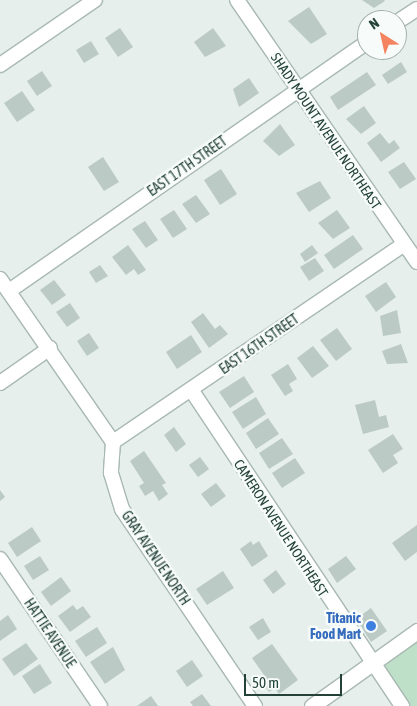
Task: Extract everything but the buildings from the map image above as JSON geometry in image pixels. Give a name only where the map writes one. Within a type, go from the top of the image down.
[{"type":"main road","points":[[312,706],[417,630]]},
{"type":"street","points":[[0,65],[95,0]]},
{"type":"street","name":"SHADY MOUNT AVENUE NORTHEAST","points":[[237,0],[417,262]]},
{"type":"street","name":"EAST 17TH STREET","points":[[9,291],[357,49]]},
{"type":"street","name":"EAST 16TH STREET","points":[[114,442],[192,391],[404,244]]},
{"type":"street","points":[[0,279],[114,442]]},
{"type":"street","points":[[0,382],[50,348]]},
{"type":"street","name":"CAMERON AVENUE NORTHEAST","points":[[192,391],[372,664],[402,706]]},
{"type":"street","name":"GRAY AVENUE NORTH","points":[[114,442],[111,473],[122,509],[255,706]]},
{"type":"street","name":"HATTIE AVENUE","points":[[0,560],[100,706]]},
{"type":"green space","points":[[417,641],[417,706],[411,706],[383,667]]},
{"type":"place","name":"Titanic Food Mart","points":[[371,626]]}]
